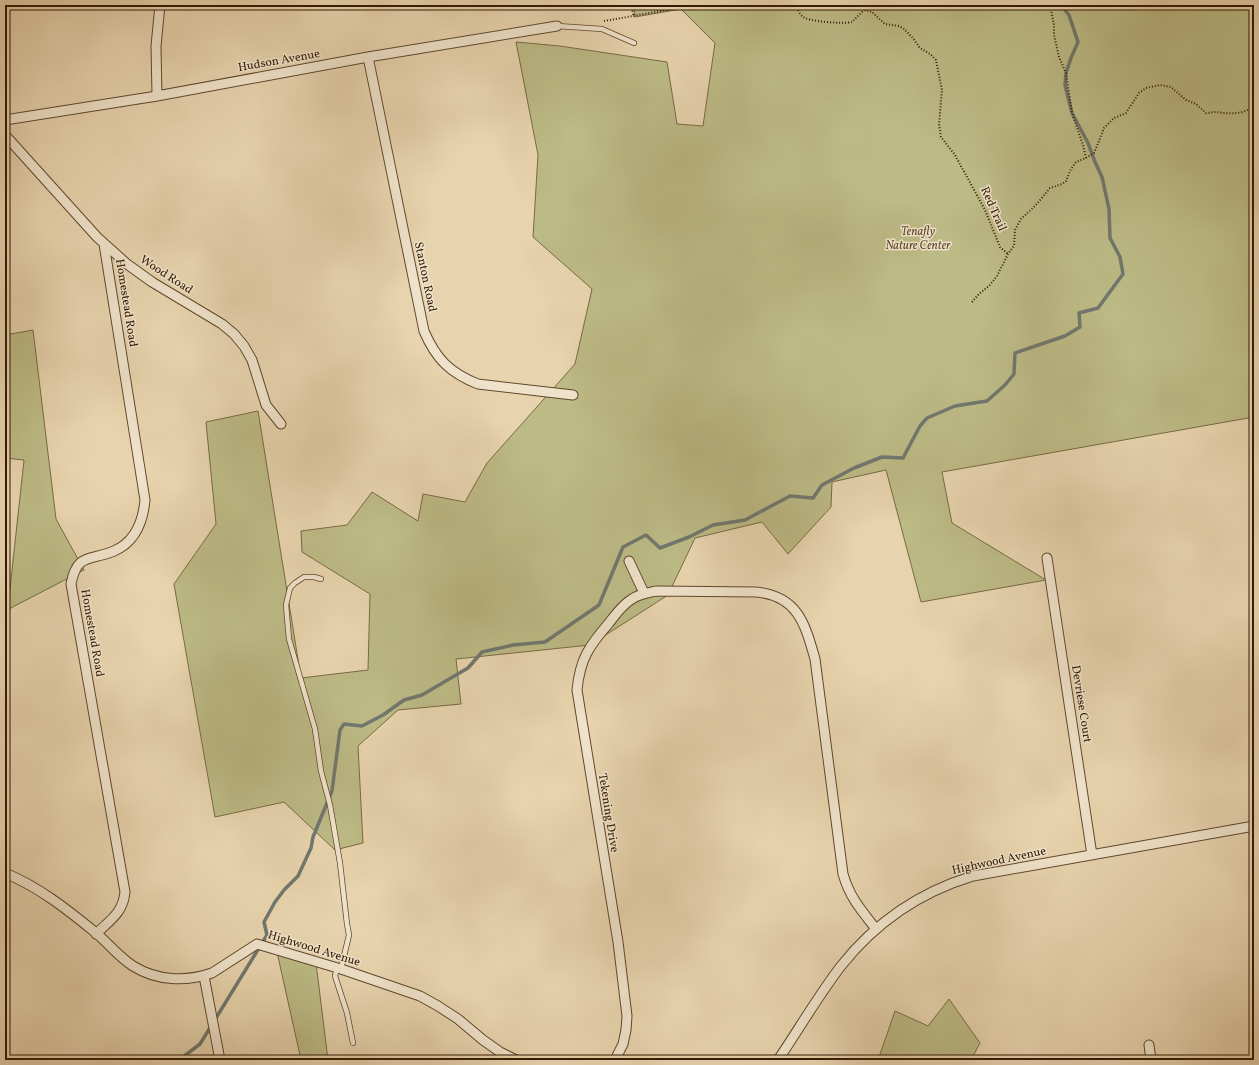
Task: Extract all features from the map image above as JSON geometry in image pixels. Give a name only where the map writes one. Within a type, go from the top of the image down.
[{"type":"street","points":[[157,96],[156,46],[160,5]]},
{"type":"street","name":"Hudson Avenue","points":[[5,120],[157,96],[368,57],[557,26]]},
{"type":"street","name":"Stanton Road","points":[[368,57],[424,332],[430,347],[450,370],[464,379],[478,384],[573,395]]},
{"type":"street","name":"Wood Road","points":[[5,135],[104,244],[127,264],[152,282],[222,324],[234,334],[244,346],[252,360],[266,405],[281,424]]},
{"type":"street","name":"Homestead Road","points":[[96,934],[120,909],[124,900],[125,892],[71,584],[77,567],[83,561],[92,556],[114,551],[125,544],[133,536],[140,525],[144,513],[145,500],[104,244]]},
{"type":"street","name":"Devriese Court","points":[[1046,558],[1092,855]]},
{"type":"street","points":[[630,561],[644,593]]},
{"type":"street","name":"Tekening Drive","points":[[615,1060],[623,1044],[627,1016],[618,942],[576,690],[578,674],[591,644],[621,607],[632,599],[644,593],[656,591],[768,593],[788,603],[796,611],[809,639],[815,659],[842,874],[847,888],[855,902],[876,929]]},
{"type":"street","name":"Highwood Avenue","points":[[778,1060],[841,966],[857,948],[876,929],[914,901],[952,882],[973,876],[1254,826]]},
{"type":"street","name":"Highwood Avenue","points":[[5,873],[41,891],[96,934],[133,966],[146,973],[175,979],[190,979],[204,976],[212,973],[257,944],[339,968],[396,987],[432,1002],[458,1019],[500,1052],[516,1060]]},
{"type":"street","points":[[204,976],[220,1060]]},
{"type":"street","points":[[1149,1045],[1151,1060]]},
{"type":"lane","points":[[557,26],[602,29],[634,43]]},
{"type":"lane","points":[[321,579],[304,577],[295,583],[290,588],[286,605],[289,639],[315,729],[321,771],[330,805],[340,864],[346,924],[349,935],[336,976],[347,1013],[353,1043]]},
{"type":"path","points":[[631,5],[634,17]]},
{"type":"path","points":[[602,21],[634,17],[695,5]]},
{"type":"path","name":"Red Trail","points":[[795,5],[802,16],[809,20],[839,23],[852,22],[865,10],[872,12],[885,24],[903,28],[920,48],[934,57],[938,67],[942,90],[939,124],[941,136],[955,155],[985,210],[1000,247],[1008,254],[1014,246],[1015,230],[1021,219],[1036,205],[1050,188],[1066,181],[1076,162],[1094,153],[1104,128],[1114,118],[1126,112],[1139,93],[1146,88],[1151,86],[1171,88],[1186,100],[1196,104],[1206,112],[1234,114],[1243,112],[1254,106]]},
{"type":"path","points":[[1050,5],[1059,57],[1066,73],[1072,113],[1086,158]]},
{"type":"path","points":[[972,302],[997,276],[1008,254]]},
{"type":"green space","name":"Tenafly Nature Center","points":[[634,5],[1254,5],[1254,417],[942,472],[952,523],[1046,580],[921,602],[886,470],[832,482],[831,507],[788,554],[762,522],[695,538],[668,595],[590,645],[456,659],[461,704],[398,710],[358,746],[363,843],[335,850],[284,802],[215,817],[174,584],[216,524],[206,422],[258,411],[301,678],[368,670],[370,594],[302,552],[301,531],[347,525],[372,492],[418,521],[423,494],[465,502],[487,463],[575,364],[592,289],[533,237],[538,155],[516,42],[560,46],[667,62],[677,124],[703,126],[715,43],[681,9],[635,17]]},
{"type":"green space","points":[[33,330],[56,519],[84,570],[7,610],[5,656],[5,598],[9,598],[24,460],[5,458],[5,335]]},
{"type":"green space","points":[[277,952],[316,963],[328,1060],[301,1060]]},
{"type":"green space","points":[[949,999],[980,1043],[971,1060],[878,1060],[895,1011],[928,1026]]},
{"type":"waterway","points":[[179,1060],[200,1044],[267,935],[264,922],[275,902],[284,890],[298,876],[311,848],[313,837],[332,791],[340,730],[344,724],[362,726],[383,715],[404,700],[422,695],[468,668],[482,652],[513,645],[545,642],[599,605],[623,547],[646,535],[660,548],[689,537],[713,525],[745,520],[790,496],[813,498],[822,485],[854,468],[882,457],[903,458],[920,426],[927,418],[955,406],[987,401],[1005,385],[1014,374],[1015,353],[1065,336],[1080,327],[1079,313],[1098,308],[1123,274],[1120,257],[1110,238],[1109,209],[1102,177],[1088,143],[1072,113],[1065,85],[1066,73],[1078,42],[1069,15],[1061,5]]}]
